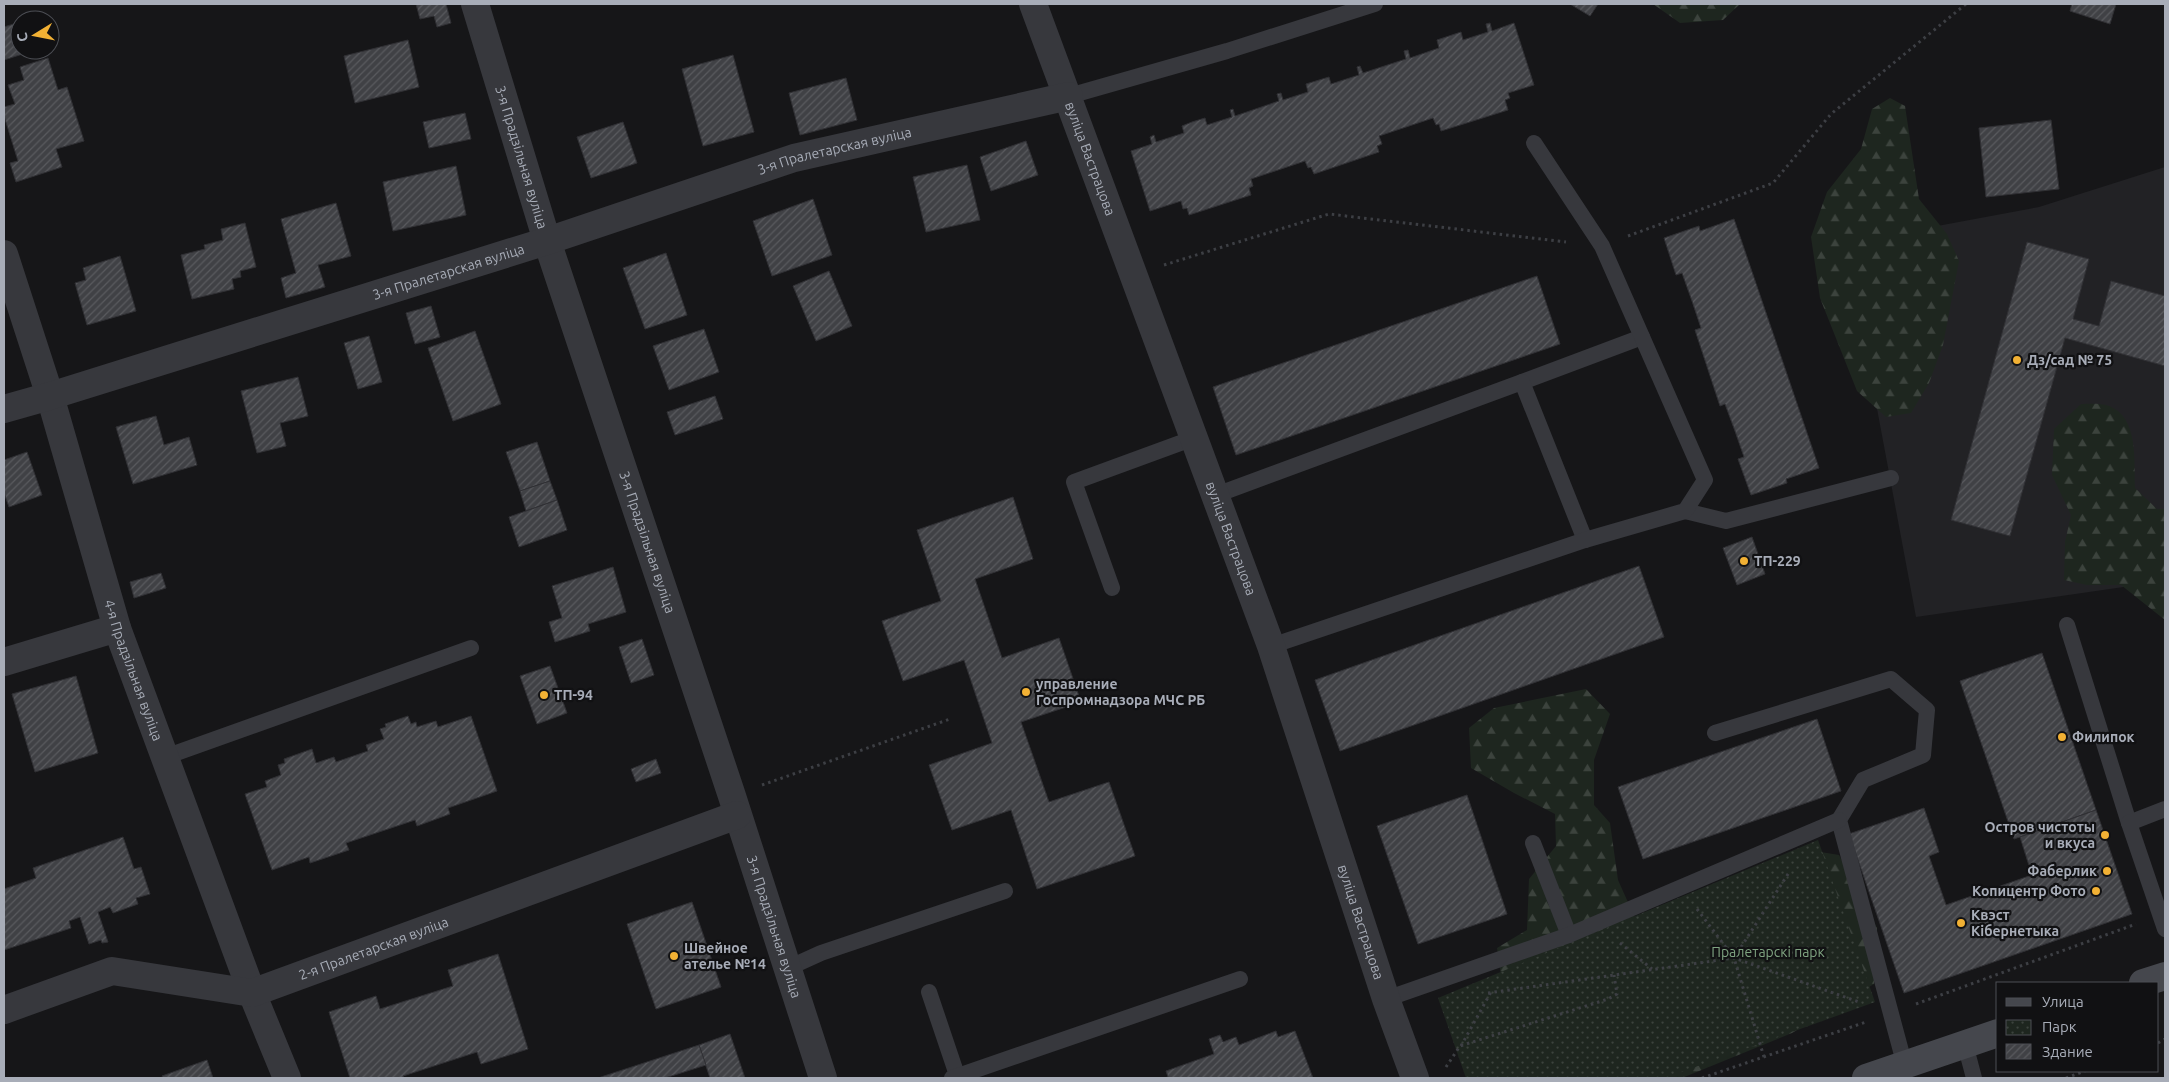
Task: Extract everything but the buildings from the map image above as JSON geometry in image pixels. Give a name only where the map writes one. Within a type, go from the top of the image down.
[{"type":"main road","points":[[2146,982],[2165,976]]},
{"type":"main road","points":[[1866,1078],[1996,1034]]},
{"type":"street","name":"3-я Прадзільная вуліца","points":[[475,4],[547,241],[823,1078]]},
{"type":"street","name":"вуліца Вастрацова","points":[[1040,6],[1069,96],[1133,274],[1271,646],[1386,999],[1415,1078]]},
{"type":"street","name":"3-я Пралетарская вуліца","points":[[4,409],[547,241],[794,158],[1069,96]]},
{"type":"street","name":"4-я Прадзільная вуліца","points":[[4,254],[50,396],[117,628],[252,994],[287,1078]]},
{"type":"street","points":[[4,662],[117,628]]},
{"type":"street","name":"2-я Пралетарская вуліца","points":[[4,1010],[112,971],[252,994],[734,804]]},
{"type":"lane","points":[[1069,96],[1226,51],[1375,4]]},
{"type":"lane","points":[[1534,143],[1602,246],[1704,480],[1685,511]]},
{"type":"lane","points":[[1216,495],[1642,337]]},
{"type":"lane","points":[[1522,382],[1584,540]]},
{"type":"lane","points":[[1112,588],[1074,482],[1194,438]]},
{"type":"lane","points":[[1271,646],[1584,540],[1685,511],[1726,521],[1891,478]]},
{"type":"lane","points":[[2067,624],[2129,823],[2163,922]]},
{"type":"lane","points":[[165,758],[470,648]]},
{"type":"lane","points":[[1386,999],[1570,935],[1839,820],[1864,780],[1924,754],[1927,710],[1891,680],[1715,733]]},
{"type":"lane","points":[[2129,823],[2165,809]]},
{"type":"lane","points":[[1839,820],[1905,1066]]},
{"type":"lane","points":[[1533,843],[1570,935]]},
{"type":"lane","points":[[788,968],[821,953],[1006,892]]},
{"type":"lane","points":[[929,992],[956,1078],[1240,979]]},
{"type":"lane","points":[[1965,1044],[1974,1078]]},
{"type":"path","points":[[1133,274],[1329,214],[1602,246],[1773,183],[1831,114],[1966,4]]},
{"type":"path","points":[[734,804],[758,787],[950,719]]},
{"type":"path","points":[[1734,958],[1818,829]]},
{"type":"path","points":[[1681,887],[1734,958],[1764,1057]]},
{"type":"path","points":[[1702,1078],[2163,922]]},
{"type":"path","points":[[1596,924],[1653,970]]},
{"type":"path","points":[[1444,1070],[1490,994],[1508,956]]},
{"type":"path","points":[[1443,979],[1490,994],[1734,958],[1890,1013]]},
{"type":"path","points":[[1460,1046],[1608,999],[1617,994],[1614,976]]},
{"type":"path","points":[[2066,1078],[2082,1072]]},
{"type":"shaded area","name":"Дз/сад № 75","points":[[2165,167],[2165,581],[1916,617],[1846,243],[2039,207]]},
{"type":"green space","points":[[1653,4],[1740,4],[1723,20],[1680,23]]},
{"type":"green space","points":[[1890,98],[1905,106],[1919,199],[1947,234],[1959,261],[1943,345],[1929,383],[1911,413],[1886,417],[1857,391],[1820,298],[1811,237],[1827,192],[1861,149],[1872,109]]},
{"type":"green space","points":[[2081,404],[2109,406],[2119,412],[2126,420],[2133,441],[2135,488],[2157,509],[2165,509],[2165,620],[2121,585],[2087,585],[2064,580],[2065,542],[2071,515],[2052,475],[2054,429]]},
{"type":"green space","name":"Пралетарскі парк","points":[[1586,689],[1610,714],[1594,760],[1594,805],[1610,823],[1618,880],[1635,918],[1808,850],[1839,855],[1877,928],[1874,984],[1792,1033],[1682,1078],[1590,1078],[1502,982],[1497,948],[1527,930],[1529,879],[1556,846],[1555,814],[1471,768],[1469,728],[1494,708]]},
{"type":"green space","name":"Пралетарскі парк","points":[[1818,840],[1875,1002],[1665,1078],[1466,1078],[1438,998]]},
{"type":"place","name":"Дз/сад № 75","points":[[2017,360]]},
{"type":"place","name":"ТП-229","points":[[1744,561]]},
{"type":"place","name":"управление Госпромнадзора МЧС РБ","points":[[1026,692]]},
{"type":"place","name":"ТП-94","points":[[544,695]]},
{"type":"place","name":"Филипок","points":[[2062,737]]},
{"type":"place","name":"Остров чистоты и вкуса","points":[[2105,835]]},
{"type":"place","name":"Фаберлик","points":[[2107,871]]},
{"type":"place","name":"Копицентр Фото","points":[[2096,891]]},
{"type":"place","name":"Квэст Кібернетыка","points":[[1961,923]]},
{"type":"place","name":"Швейное ателье №14","points":[[674,956]]}]
